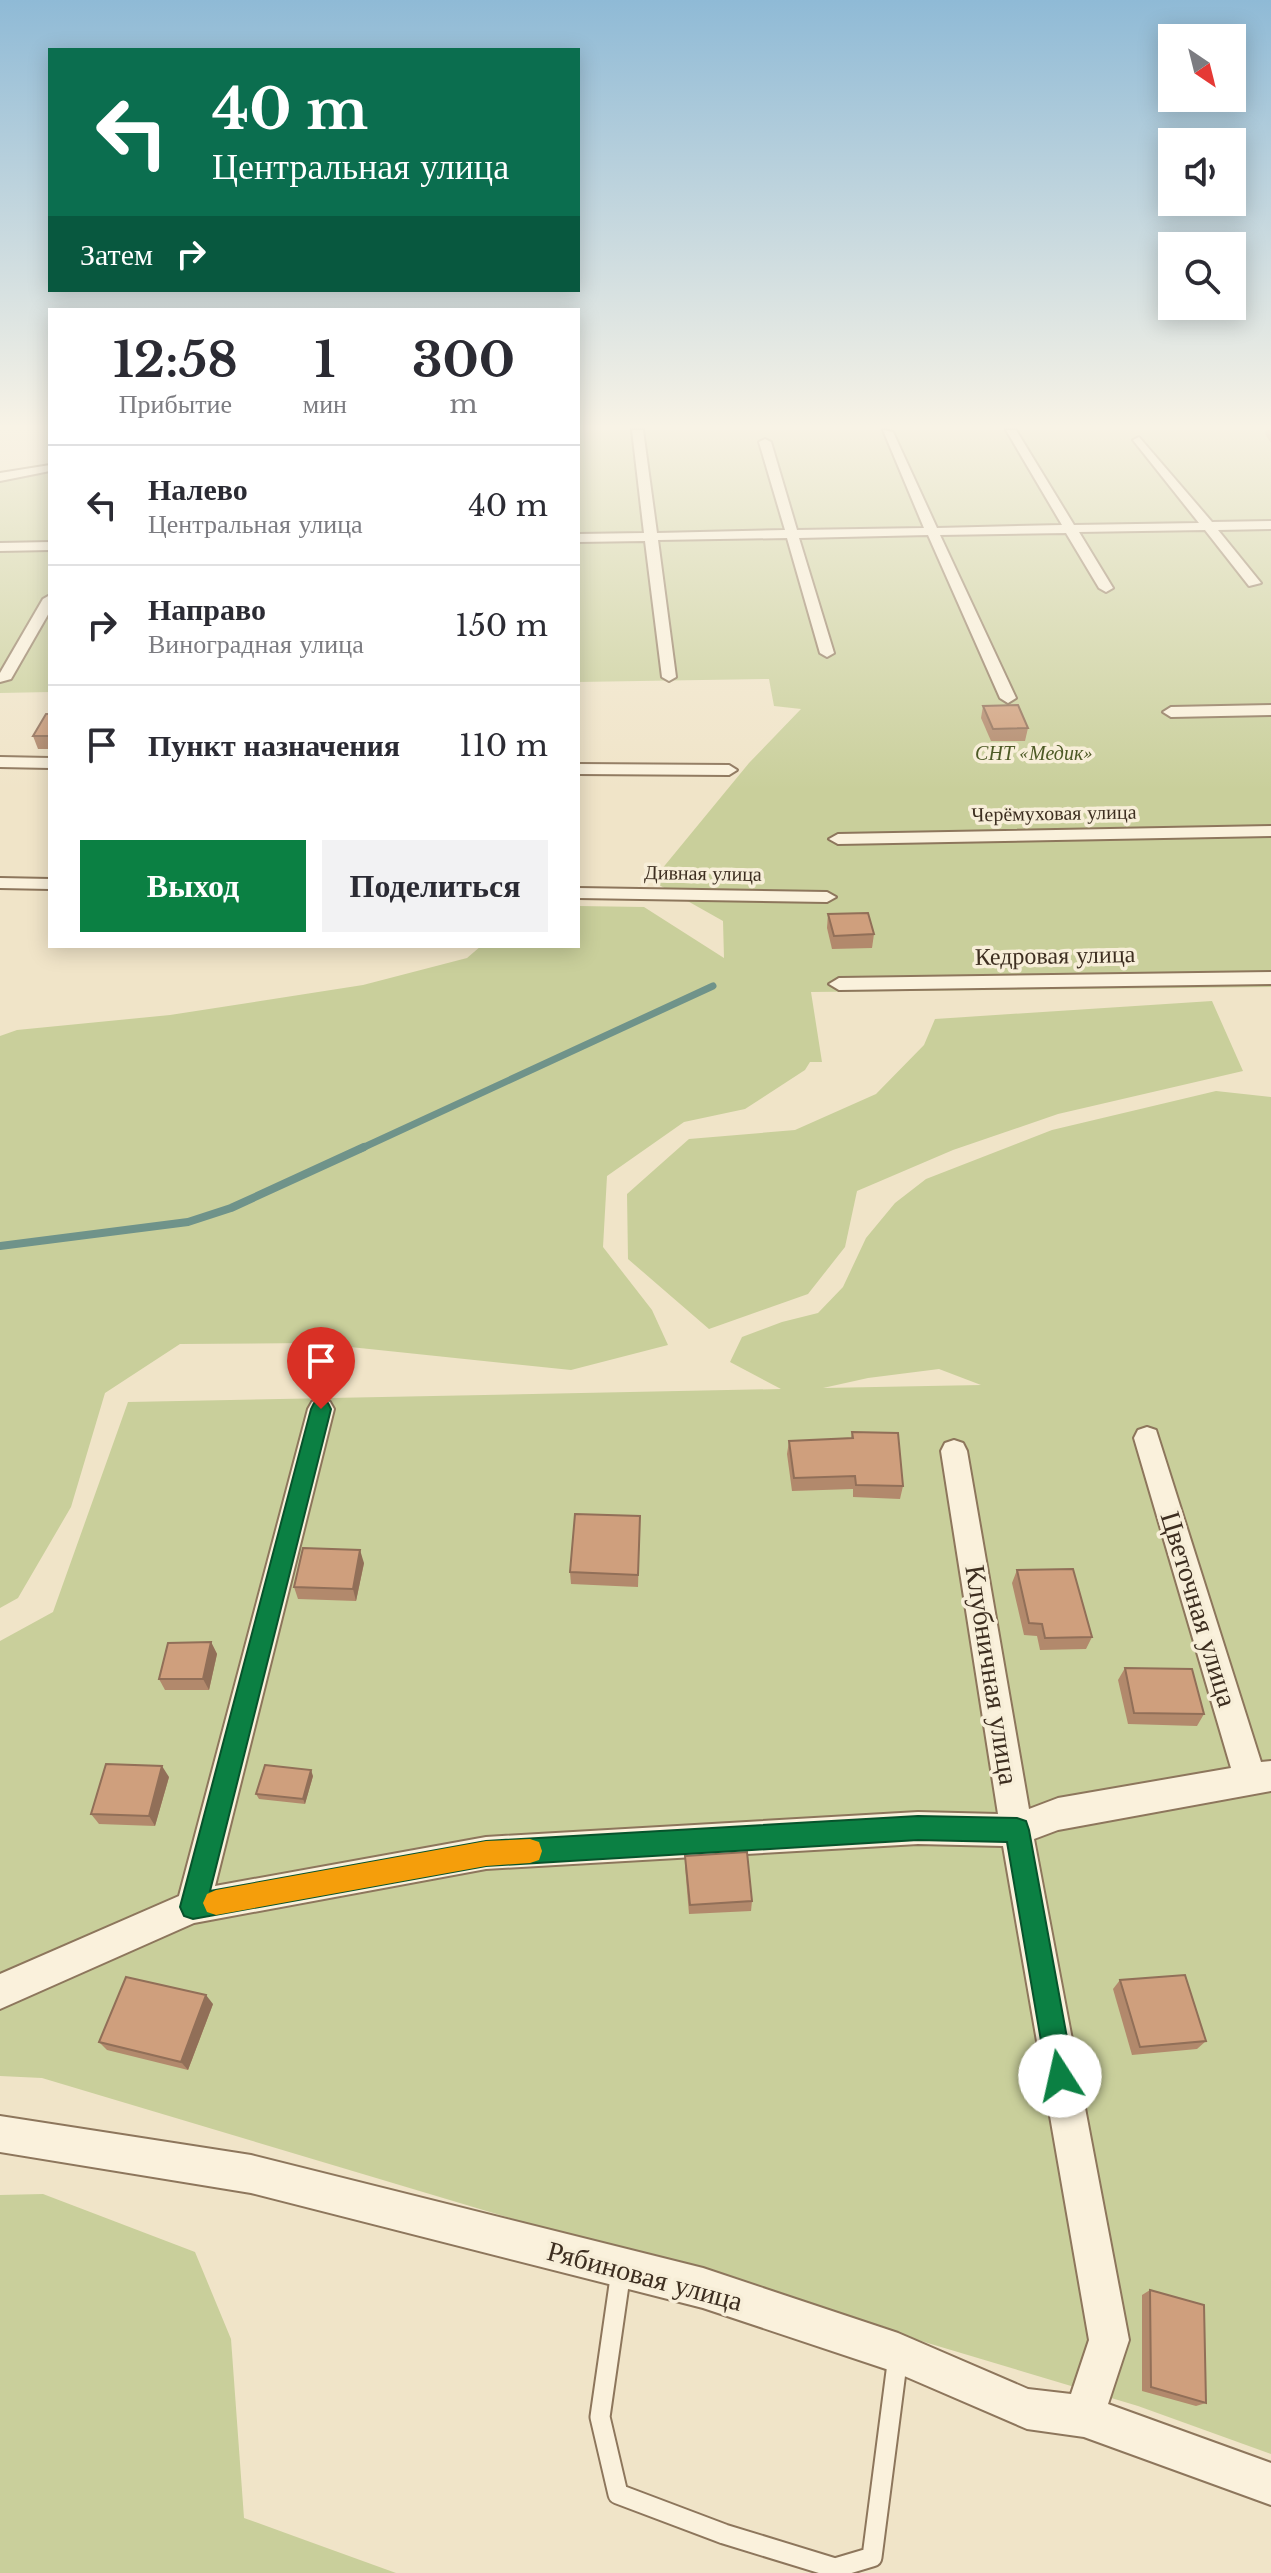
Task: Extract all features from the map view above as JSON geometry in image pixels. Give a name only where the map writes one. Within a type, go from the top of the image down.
[{"type":"street","points":[[652,550],[669,677]]},
{"type":"street","points":[[797,550],[827,653]]},
{"type":"street","points":[[942,550],[1008,698]]},
{"type":"street","points":[[1083,550],[1106,588]]},
{"type":"street","points":[[1227,550],[1254,583]]},
{"type":"street","points":[[4,679],[48,602]]},
{"type":"street","points":[[1171,712],[1271,710]]},
{"type":"street","points":[[0,762],[48,763]]},
{"type":"street","points":[[580,769],[729,770]]},
{"type":"street","name":"Черёмуховая улица","points":[[838,839],[1271,831]]},
{"type":"street","points":[[0,883],[48,884]]},
{"type":"street","name":"Дивная улица","points":[[580,893],[827,897]]},
{"type":"street","name":"Кедровая улица","points":[[839,984],[1271,978]]},
{"type":"street","points":[[193,1907],[321,1409]]},
{"type":"street","name":"Цветочная улица","points":[[1147,1438],[1261,1778]]},
{"type":"street","name":"Клубничная улица","points":[[954,1451],[1017,1830],[1109,2340],[1084,2416]]},
{"type":"street","points":[[0,1992],[193,1907],[486,1853],[918,1828],[1017,1830],[1058,1814],[1261,1778]]},
{"type":"street","name":"Рябиновая улица","points":[[0,2134],[251,2174],[703,2288],[898,2353],[1027,2409],[1084,2416],[1271,2484]]},
{"type":"lane","points":[[621,2268],[600,2417],[618,2494],[724,2534],[821,2564],[835,2568],[872,2557],[898,2353]]},
{"type":"green space","points":[[0,550],[48,550],[48,692],[0,693]]},
{"type":"green space","name":"СНТ «Медик»","points":[[580,550],[1271,550],[1271,987],[811,992],[822,1062],[810,1062],[805,1070],[745,1109],[684,1122],[607,1176],[603,1247],[652,1310],[668,1345],[571,1370],[312,1343],[180,1344],[105,1393],[71,1507],[18,1598],[0,1608],[0,1036],[17,1030],[170,1015],[363,985],[467,958],[479,948],[580,948],[580,906],[644,907],[724,958],[723,921],[652,881],[749,763],[801,709],[774,706],[769,679],[580,682]]},
{"type":"green space","points":[[1212,1001],[1243,1071],[1058,1114],[953,1150],[857,1191],[845,1247],[808,1294],[709,1329],[628,1259],[627,1194],[689,1139],[795,1130],[876,1094],[924,1045],[935,1019]]},
{"type":"green space","points":[[1216,1091],[1271,1097],[1271,2454],[1138,2406],[42,2078],[0,2076],[0,1641],[53,1612],[128,1402],[781,1389],[730,1362],[742,1337],[818,1313],[843,1287],[866,1238],[895,1203],[926,1179],[1052,1130]],"holes":[[[939,1369],[981,1385],[823,1388],[868,1378]]]},
{"type":"green space","points":[[43,2194],[195,2252],[231,2339],[244,2518],[396,2573],[0,2573],[0,2195]]},
{"type":"building","points":[[1018,705],[1028,728],[993,729],[983,706]]},
{"type":"building","points":[[46,714],[48,714],[48,736],[33,736]]},
{"type":"building","points":[[868,913],[874,934],[834,936],[828,914]]},
{"type":"building","points":[[852,1432],[898,1433],[903,1486],[856,1485],[855,1476],[794,1478],[789,1441],[853,1438]]},
{"type":"building","points":[[575,1514],[640,1516],[638,1575],[570,1572]]},
{"type":"building","points":[[303,1548],[360,1550],[353,1589],[294,1587]]},
{"type":"building","points":[[1073,1569],[1092,1637],[1045,1638],[1042,1624],[1029,1623],[1017,1570]]},
{"type":"building","points":[[211,1642],[203,1679],[159,1679],[168,1643]]},
{"type":"building","points":[[1125,1668],[1192,1669],[1204,1714],[1134,1713]]},
{"type":"building","points":[[106,1764],[162,1766],[149,1816],[91,1814]]},
{"type":"building","points":[[265,1765],[311,1770],[303,1799],[256,1794]]},
{"type":"building","points":[[747,1852],[752,1901],[690,1905],[685,1856]]},
{"type":"building","points":[[1185,1975],[1206,2041],[1140,2047],[1120,1980]]},
{"type":"building","points":[[126,1977],[206,1995],[181,2062],[99,2042]]},
{"type":"building","points":[[1150,2290],[1204,2305],[1206,2403],[1151,2387]]},
{"type":"waterway","points":[[360,1149],[713,986]]},
{"type":"waterway","points":[[0,1246],[188,1222],[231,1208],[364,1147]]},
{"type":"slow traffic","points":[[216,1903],[486,1853],[530,1851]]},
{"type":"route","points":[[321,1409],[193,1907],[486,1853],[918,1828],[1017,1830],[1060,2076]]}]
